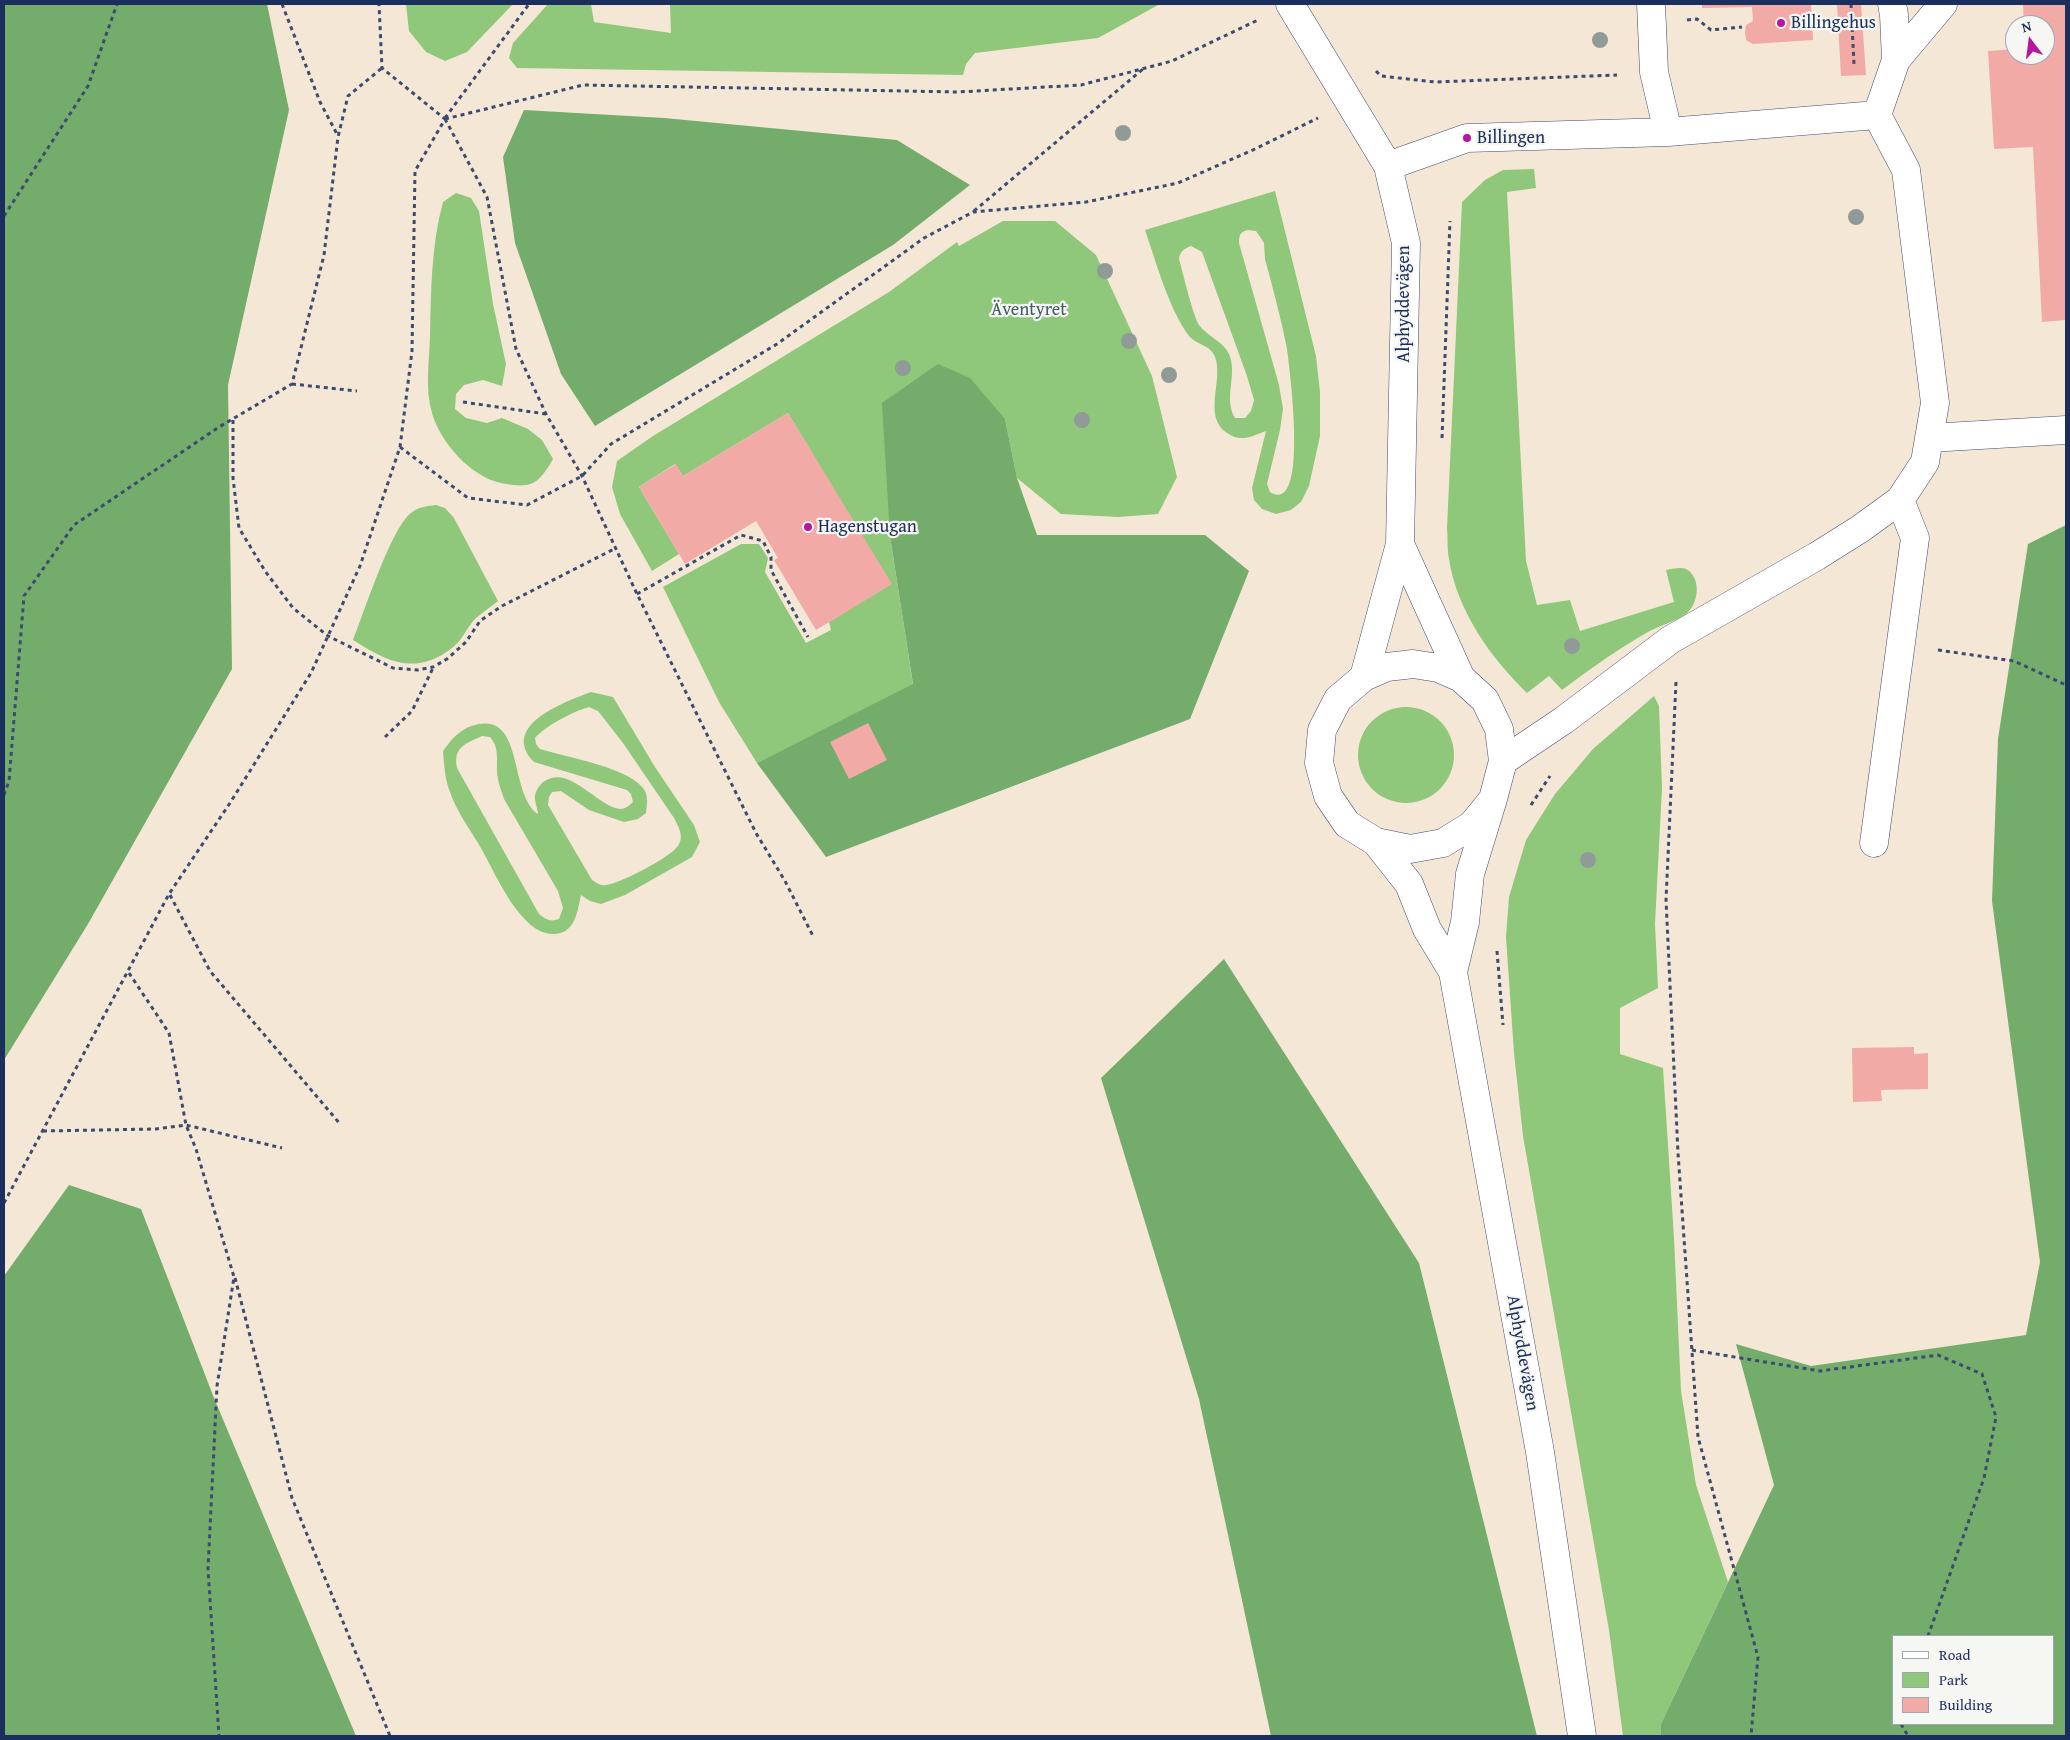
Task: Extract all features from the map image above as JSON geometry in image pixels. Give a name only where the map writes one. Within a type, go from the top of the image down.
[{"type":"street","name":"Alphyddevägen","points":[[1290,4],[1388,166],[1406,243],[1400,544],[1364,677]]},
{"type":"street","points":[[1892,4],[1896,60]]},
{"type":"street","points":[[1493,799],[1472,825],[1443,843],[1410,849],[1376,842],[1348,824],[1328,796],[1319,764],[1322,730],[1338,700],[1364,677],[1387,667],[1413,664],[1438,668],[1461,678],[1485,700],[1499,729],[1503,761],[1564,720],[1670,640],[1817,556],[1860,529],[1900,500],[1925,462],[1935,403],[1906,170],[1877,116],[1896,60],[1943,4]]},
{"type":"street","points":[[1651,12],[1654,72],[1668,132]]},
{"type":"street","points":[[1388,166],[1467,138],[1668,132],[1877,116]]},
{"type":"street","points":[[1929,438],[2066,430]]},
{"type":"street","points":[[1874,843],[1914,538],[1900,500]]},
{"type":"street","name":"Alphyddevägen","points":[[1400,544],[1461,678]]},
{"type":"street","name":"Alphyddevägen","points":[[1453,972],[1466,922],[1470,874],[1503,761]]},
{"type":"street","name":"Alphyddevägen","points":[[1376,842],[1409,884],[1427,929],[1453,972],[1540,1452],[1582,1736]]},
{"type":"path","points":[[4,216],[88,86],[117,4]]},
{"type":"path","points":[[282,4],[320,102],[338,137]]},
{"type":"path","points":[[379,4],[382,68],[445,119],[487,197],[516,349],[546,414],[582,476],[756,833],[785,881],[814,938]]},
{"type":"path","points":[[4,1204],[129,973],[169,894],[230,803],[311,673],[360,566],[400,447],[412,351],[415,171],[445,119],[529,4]]},
{"type":"path","points":[[1651,12],[1697,19],[1711,30],[1742,27]]},
{"type":"path","points":[[445,119],[583,85],[958,92],[1081,85],[1172,61],[1264,18]]},
{"type":"path","points":[[1371,65],[1380,76],[1435,82],[1654,72]]},
{"type":"path","points":[[292,384],[324,255],[338,137],[348,96],[382,68]]},
{"type":"path","points":[[400,447],[468,498],[527,505],[582,476],[611,444],[777,344],[924,238],[973,212],[1144,68]]},
{"type":"path","points":[[973,212],[1086,202],[1178,183],[1255,149],[1320,116],[1324,124]]},
{"type":"path","points":[[1441,444],[1450,221]]},
{"type":"path","points":[[4,795],[9,781],[24,596],[74,525],[233,419],[292,384],[357,391]]},
{"type":"path","points":[[463,402],[546,414]]},
{"type":"path","points":[[233,419],[233,478],[239,528],[265,571],[293,608],[328,636],[393,668],[418,670],[433,667],[447,659],[466,642],[480,621],[502,606],[616,548]]},
{"type":"path","points":[[638,594],[741,535],[763,541],[771,557],[771,570],[808,636]]},
{"type":"path","points":[[1900,645],[2014,662],[2066,685]]},
{"type":"path","points":[[385,737],[412,711],[433,667]]},
{"type":"path","points":[[1676,678],[1666,900],[1678,1153],[1698,1437],[1758,1658],[1751,1736]]},
{"type":"path","points":[[1527,812],[1552,774]]},
{"type":"path","points":[[169,894],[210,971],[341,1125]]},
{"type":"path","points":[[1497,947],[1503,1026]]},
{"type":"path","points":[[129,973],[169,1033],[186,1125],[196,1149],[234,1277],[292,1498],[390,1736]]},
{"type":"path","points":[[42,1131],[156,1129],[186,1125],[282,1148]]},
{"type":"path","points":[[219,1736],[208,1569],[217,1386],[234,1277]]},
{"type":"path","points":[[1692,1350],[1820,1371],[1938,1355],[1982,1374],[1996,1417],[1984,1478],[1928,1635]]},
{"type":"path","points":[[1902,1725],[1908,1736]]},
{"type":"green space","points":[[4,4],[267,4],[289,110],[228,385],[232,669],[88,924],[4,1060]]},
{"type":"green space","points":[[406,4],[513,4],[467,52],[445,61],[426,52],[409,31]]},
{"type":"green space","points":[[548,4],[591,4],[594,22],[671,33],[670,4],[1160,4],[1098,38],[975,53],[966,64],[963,75],[517,68],[509,58],[513,43]]},
{"type":"green space","points":[[524,110],[664,118],[897,140],[970,185],[893,245],[595,426],[561,374],[515,243],[503,157]]},
{"type":"green space","points":[[1534,169],[1536,188],[1507,192],[1526,561],[1537,605],[1570,600],[1580,631],[1674,602],[1666,570],[1679,568],[1689,571],[1696,582],[1697,592],[1692,607],[1686,614],[1648,632],[1562,690],[1549,676],[1527,693],[1501,665],[1468,615],[1453,578],[1448,555],[1447,528],[1462,202],[1485,180],[1503,170]]},
{"type":"green space","points":[[1275,191],[1316,356],[1320,392],[1320,436],[1309,486],[1301,502],[1291,510],[1276,514],[1262,509],[1254,500],[1252,488],[1266,431],[1246,438],[1237,438],[1227,433],[1220,426],[1215,408],[1217,366],[1215,357],[1207,347],[1189,336],[1175,313],[1145,230]],"holes":[[[1248,230],[1256,231],[1264,243],[1265,259],[1287,349],[1294,436],[1290,482],[1282,494],[1270,492],[1267,484],[1283,409],[1279,385],[1239,243],[1240,234]],[[1191,246],[1202,252],[1247,376],[1254,400],[1251,411],[1245,418],[1235,418],[1230,403],[1232,370],[1229,354],[1223,346],[1199,325],[1188,294],[1179,259],[1180,254]]]},
{"type":"green space","points":[[456,193],[471,198],[479,211],[493,304],[506,364],[502,386],[483,380],[464,385],[456,394],[455,409],[466,418],[487,423],[502,418],[528,429],[542,440],[553,459],[538,480],[527,485],[501,483],[479,474],[468,466],[449,446],[432,413],[428,376],[434,252],[443,202]]},
{"type":"green space","name":"Äventyret","points":[[1003,221],[1055,221],[1096,255],[1152,376],[1177,477],[1158,514],[1118,517],[1061,514],[1017,478],[1005,419],[890,536],[913,685],[757,763],[719,702],[663,587],[741,544],[759,544],[768,558],[765,572],[806,643],[831,630],[829,622],[891,584],[788,413],[683,476],[675,464],[639,487],[679,554],[652,571],[620,514],[612,487],[617,461],[653,436],[889,292],[957,242],[959,246]]},
{"type":"green space","points":[[938,364],[970,378],[1005,419],[1017,478],[1037,535],[1205,535],[1249,571],[1190,719],[826,857],[757,763],[913,684],[890,536],[882,403]]},
{"type":"green space","points":[[436,505],[445,508],[454,518],[498,601],[476,618],[456,645],[439,657],[414,664],[390,660],[353,640],[395,535],[411,513],[426,506]]},
{"type":"green space","points":[[2066,525],[2066,1736],[1661,1736],[1661,1724],[1774,1485],[1736,1344],[1811,1366],[2026,1335],[2040,1262],[1992,901],[1998,739],[2028,544]]},
{"type":"green space","points":[[591,692],[613,697],[655,767],[694,825],[700,842],[692,857],[625,895],[601,904],[590,901],[581,895],[574,921],[566,930],[553,934],[541,931],[530,924],[520,914],[502,888],[453,799],[448,787],[443,751],[454,737],[463,730],[479,724],[493,725],[503,732],[510,744],[523,790],[529,804],[538,814],[535,800],[536,791],[543,782],[553,778],[563,778],[572,781],[611,806],[620,809],[625,808],[633,802],[631,794],[627,790],[534,762],[525,749],[524,737],[539,717],[566,702]],"holes":[[[589,707],[598,711],[623,743],[674,818],[681,834],[679,844],[675,849],[657,862],[633,875],[604,885],[592,880],[548,805],[549,797],[552,792],[561,791],[589,810],[624,822],[638,819],[646,813],[646,793],[634,780],[609,768],[540,749],[536,744],[535,738],[560,720]],[[482,736],[490,737],[495,747],[498,779],[504,799],[558,891],[563,908],[559,919],[549,920],[539,914],[457,768],[457,755],[462,747]]]},
{"type":"green space","points":[[1654,696],[1659,706],[1662,788],[1655,924],[1658,988],[1620,1008],[1620,1054],[1663,1068],[1674,1238],[1681,1391],[1696,1485],[1728,1582],[1661,1724],[1661,1736],[1623,1736],[1609,1630],[1523,1136],[1514,1053],[1506,937],[1509,897],[1526,840],[1555,794],[1593,749]]},
{"type":"green space","points":[[1397,707],[1415,707],[1433,715],[1446,728],[1454,746],[1451,774],[1433,795],[1415,803],[1397,803],[1379,795],[1366,782],[1358,764],[1358,746],[1366,728],[1379,715]]},
{"type":"green space","points":[[1224,959],[1419,1263],[1537,1736],[1271,1736],[1199,1399],[1101,1078]]},
{"type":"green space","points":[[69,1185],[141,1209],[214,1398],[356,1736],[4,1736],[4,1276]]},
{"type":"building","name":"Billingehus","points":[[1702,4],[1811,4],[1813,40],[1753,44],[1746,40],[1745,32],[1746,25],[1753,21],[1752,7],[1702,8]]},
{"type":"building","points":[[1837,4],[1861,4],[1866,75],[1841,76]]},
{"type":"building","points":[[2023,4],[2066,4],[2066,320],[2042,322],[2033,147],[1994,149],[1988,51],[2005,50],[2005,65],[2055,65],[2055,15],[2024,15]]},
{"type":"building","name":"Hagenstugan","points":[[788,413],[892,584],[816,630],[774,560],[778,558],[756,521],[685,564],[639,487],[676,464],[683,476]]},
{"type":"building","points":[[868,723],[887,760],[849,779],[830,742]]},
{"type":"building","points":[[1914,1047],[1914,1054],[1928,1053],[1928,1089],[1881,1090],[1882,1101],[1853,1102],[1852,1048]]},
{"type":"place","name":"Billingehus","points":[[1781,23]]},
{"type":"place","name":"Billingen","points":[[1467,138]]},
{"type":"place","name":"Hagenstugan","points":[[808,527]]}]
